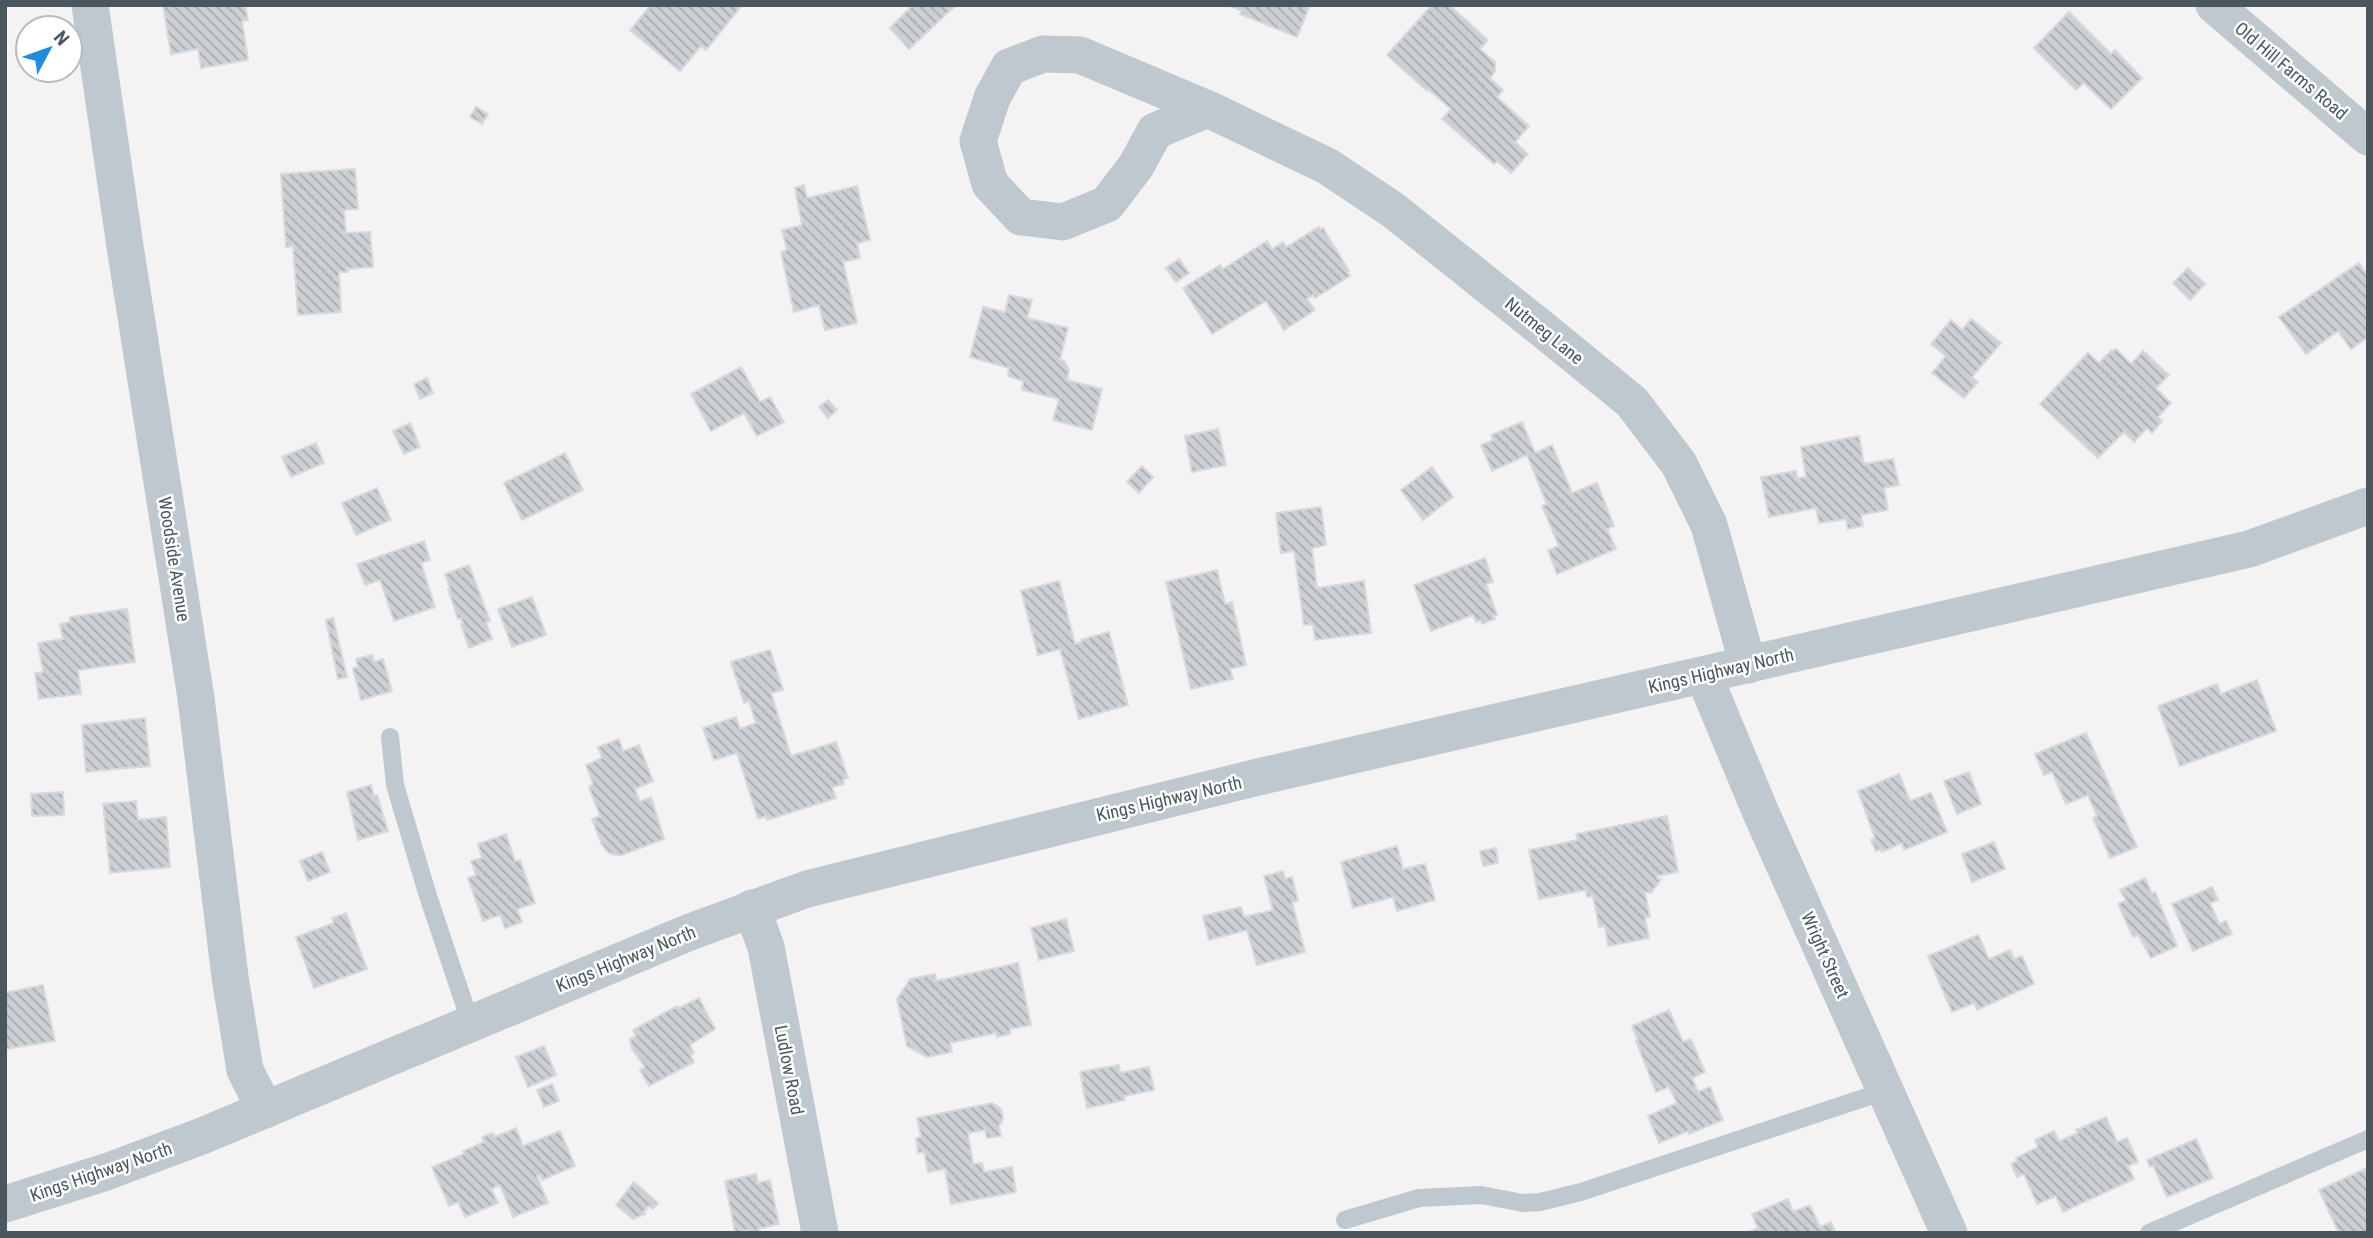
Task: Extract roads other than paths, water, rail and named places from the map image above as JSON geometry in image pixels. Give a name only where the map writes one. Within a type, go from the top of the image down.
[{"type":"street","name":"Woodside Avenue","points":[[90,5],[196,698],[230,977],[245,1070],[265,1110]]},
{"type":"street","name":"Old Hill Farms Road","points":[[2214,5],[2368,137]]},
{"type":"street","name":"Nutmeg Lane","points":[[1208,109],[1155,131],[1136,166],[1107,204],[1063,222],[1021,216],[990,184],[978,141],[992,98],[1009,66],[1043,54],[1080,55],[1208,109],[1327,166],[1393,210],[1632,402],[1679,464],[1709,525],[1748,665]]},
{"type":"street","name":"Kings Highway North","points":[[5,1204],[106,1172],[265,1110],[690,932],[752,908],[838,881],[1096,816],[2249,549],[2368,506]]},
{"type":"street","name":"Wright Street","points":[[1704,676],[1761,813],[1949,1233]]},
{"type":"street","name":"Ludlow Road","points":[[752,908],[766,947],[820,1233]]},
{"type":"lane","points":[[390,737],[395,785],[428,896],[471,1024]]},
{"type":"lane","points":[[1345,1220],[1419,1198],[1481,1195],[1523,1203],[1540,1202],[1581,1192],[1885,1091]]},
{"type":"lane","points":[[2149,1233],[2368,1139]]}]
